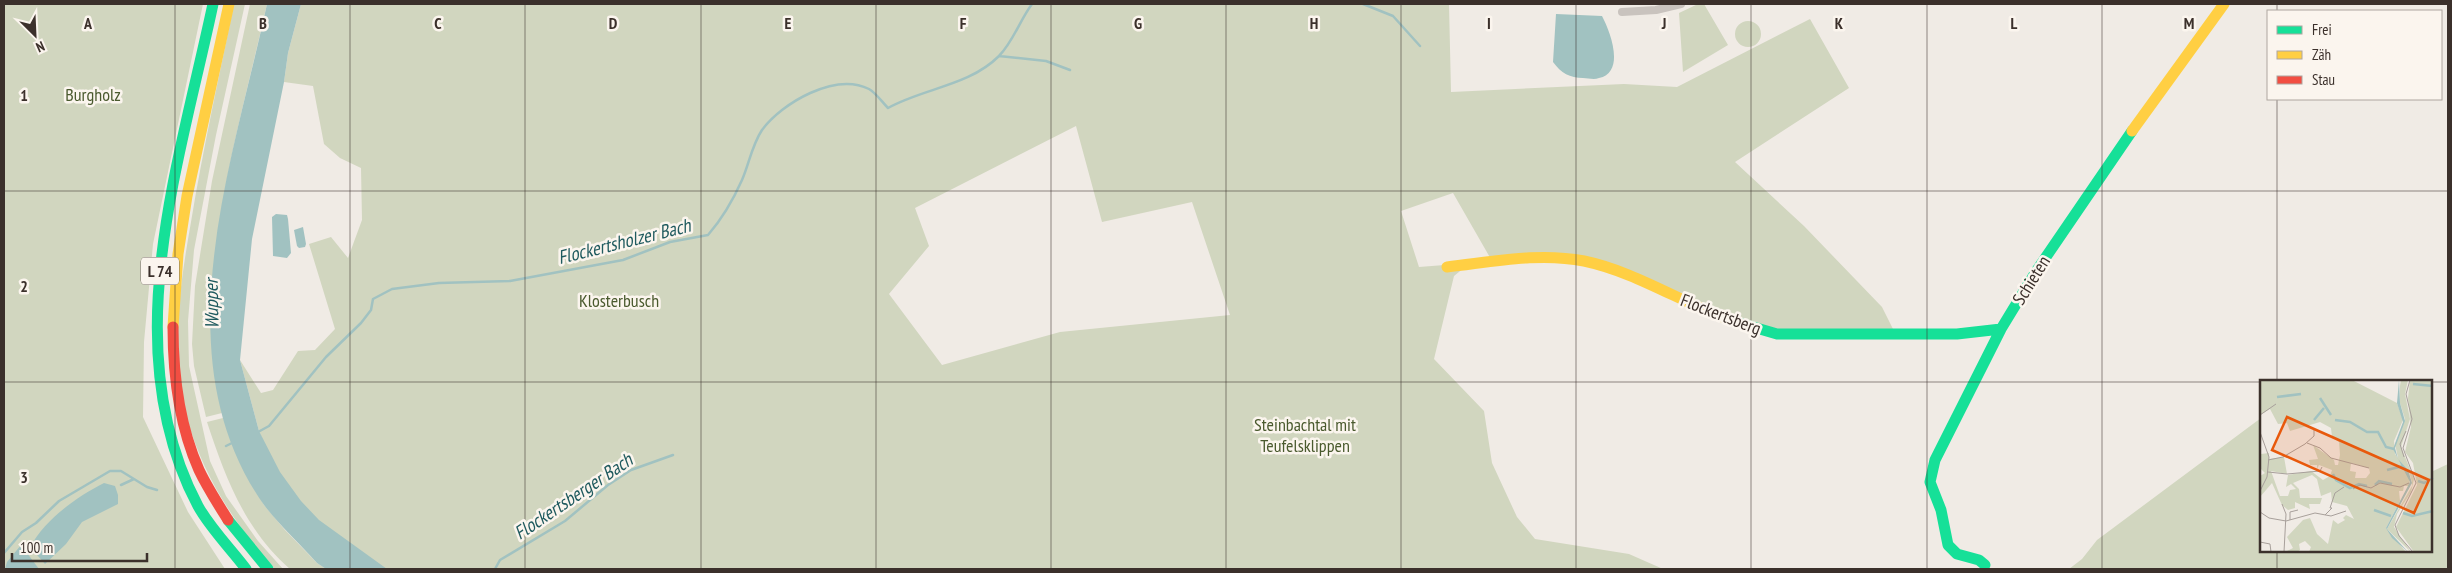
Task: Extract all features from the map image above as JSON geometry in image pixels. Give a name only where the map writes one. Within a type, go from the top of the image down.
[{"type":"main road","name":"L 74","points":[[213,4],[162,246],[155,316],[156,359],[165,416],[184,473],[201,508],[216,531],[246,569]]},
{"type":"main road","name":"L 74","points":[[229,4],[178,247],[172,310],[172,366],[177,398],[189,446],[206,483],[231,526],[248,549],[268,569]]},
{"type":"main road","name":"Schieten","points":[[1985,565],[1979,560],[1957,554],[1948,546],[1941,510],[1933,493],[1930,476],[1935,460],[1978,378],[2001,329],[2062,230],[2168,79],[2224,4]]},
{"type":"main road","name":"Flockertsberg","points":[[1447,267],[1523,260],[1584,261],[1649,284],[1750,328],[1777,334],[1957,334],[2001,329]]},
{"type":"street","points":[[1622,12],[1656,10],[1681,4]]},
{"type":"green space","name":"Burgholz","points":[[4,4],[203,4],[153,244],[144,342],[143,417],[188,512],[225,569],[4,569]]},
{"type":"green space","points":[[234,4],[245,4],[216,135],[194,250],[188,321],[189,366],[210,461],[226,496],[258,541],[283,569],[275,569],[260,552],[234,517],[211,480],[187,418],[178,370],[178,320],[183,270],[211,113]]},
{"type":"green space","points":[[250,4],[267,4],[232,156],[215,258],[212,310],[214,361],[222,413],[206,417],[194,366],[192,344],[195,286],[212,181]]},
{"type":"green space","name":"Klosterbusch","points":[[301,4],[1449,4],[1451,92],[1624,84],[1677,87],[1810,19],[1849,88],[1735,162],[1804,226],[1882,307],[1894,331],[1790,332],[1752,326],[1577,257],[1492,261],[1453,193],[1401,211],[1419,267],[1470,263],[1454,276],[1434,359],[1484,411],[1492,463],[1517,517],[1535,539],[1629,554],[1663,569],[354,569],[287,500],[259,431],[240,360],[261,393],[273,390],[298,351],[315,350],[335,329],[309,244],[331,237],[348,258],[362,220],[361,168],[340,158],[324,144],[313,86],[284,82],[288,53]],"holes":[[[1076,126],[1102,222],[1192,202],[1230,315],[1060,332],[942,365],[889,294],[929,246],[915,208]]]},
{"type":"green space","points":[[1698,4],[1704,4],[1728,45],[1683,72],[1679,13]]},
{"type":"green space","points":[[1748,21],[1757,25],[1761,34],[1757,43],[1748,47],[1739,43],[1735,34],[1739,25]]},
{"type":"green space","points":[[223,418],[245,471],[264,505],[285,530],[317,563],[326,569],[290,569],[274,554],[249,520],[229,482],[207,422]]},
{"type":"green space","points":[[2260,419],[2260,553],[2432,553],[2432,472],[2448,464],[2448,569],[2069,569],[2082,559],[2097,540]]},
{"type":"water","points":[[267,4],[301,4],[288,53],[284,82],[252,239],[240,360],[259,431],[280,472],[301,501],[319,520],[387,569],[326,569],[317,563],[283,528],[264,505],[233,448],[216,387],[210,323],[214,259],[224,193]]},
{"type":"water","points":[[1556,14],[1602,16],[1609,31],[1614,50],[1612,68],[1607,74],[1595,79],[1578,78],[1566,74],[1556,66],[1553,62]]},
{"type":"water","points":[[276,214],[287,215],[288,219],[291,253],[287,258],[273,256],[272,217]]},
{"type":"water","points":[[303,227],[306,244],[305,247],[299,248],[294,230]]},
{"type":"water","points":[[104,483],[115,486],[118,504],[82,522],[66,544],[45,564],[30,547],[36,537],[72,502]]},
{"type":"water","points":[[21,545],[39,569],[5,569],[7,562]]},
{"type":"waterway","name":"Flockertsholzer Bach","points":[[258,432],[269,426],[326,357],[361,323],[371,310],[373,299],[392,289],[439,283],[510,281],[623,260],[670,242],[708,235],[735,194],[762,130],[782,110],[810,93],[825,87],[841,84],[869,89],[888,108],[960,80],[974,74],[999,56],[1032,4]]},
{"type":"waterway","name":"Flockertsholzer Bach","points":[[1363,4],[1393,16],[1420,46]]},
{"type":"waterway","points":[[999,56],[1046,61],[1070,70]]},
{"type":"waterway","points":[[226,446],[234,442]]},
{"type":"waterway","name":"Flockertsberger Bach","points":[[495,569],[500,560],[565,521],[608,485],[631,470],[673,455]]},
{"type":"waterway","points":[[4,553],[22,532],[36,523],[59,501],[110,471],[121,471],[147,487],[157,490]]},
{"type":"waterway","points":[[121,485],[134,479]]},
{"type":"waterway","points":[[26,551],[31,548]]},
{"type":"traffic: fast","points":[[213,4],[171,192],[162,257],[157,321],[161,384],[173,446],[198,506],[246,569]]},
{"type":"traffic: fast","points":[[1985,565],[1979,560],[1957,554],[1948,545],[1941,510],[1930,482],[1935,460],[2001,329],[2035,273],[2132,131]]},
{"type":"traffic: fast","points":[[1736,322],[1777,334],[1957,334],[2001,329]]},
{"type":"traffic: fast","points":[[228,520],[268,569]]},
{"type":"traffic: slow","points":[[173,327],[178,254],[187,196],[229,4]]},
{"type":"traffic: slow","points":[[2132,131],[2224,4]]},
{"type":"traffic: slow","points":[[1447,267],[1550,257],[1584,261],[1623,273],[1736,322]]},
{"type":"traffic: jam","points":[[173,327],[174,364],[178,400],[186,436],[199,470],[228,520]]},
{"type":"water label","name":"Wupper","points":[[211,304]]},
{"type":"park label","name":"Steinbachtal mit Teufelsklippen","points":[[1305,434]]}]
